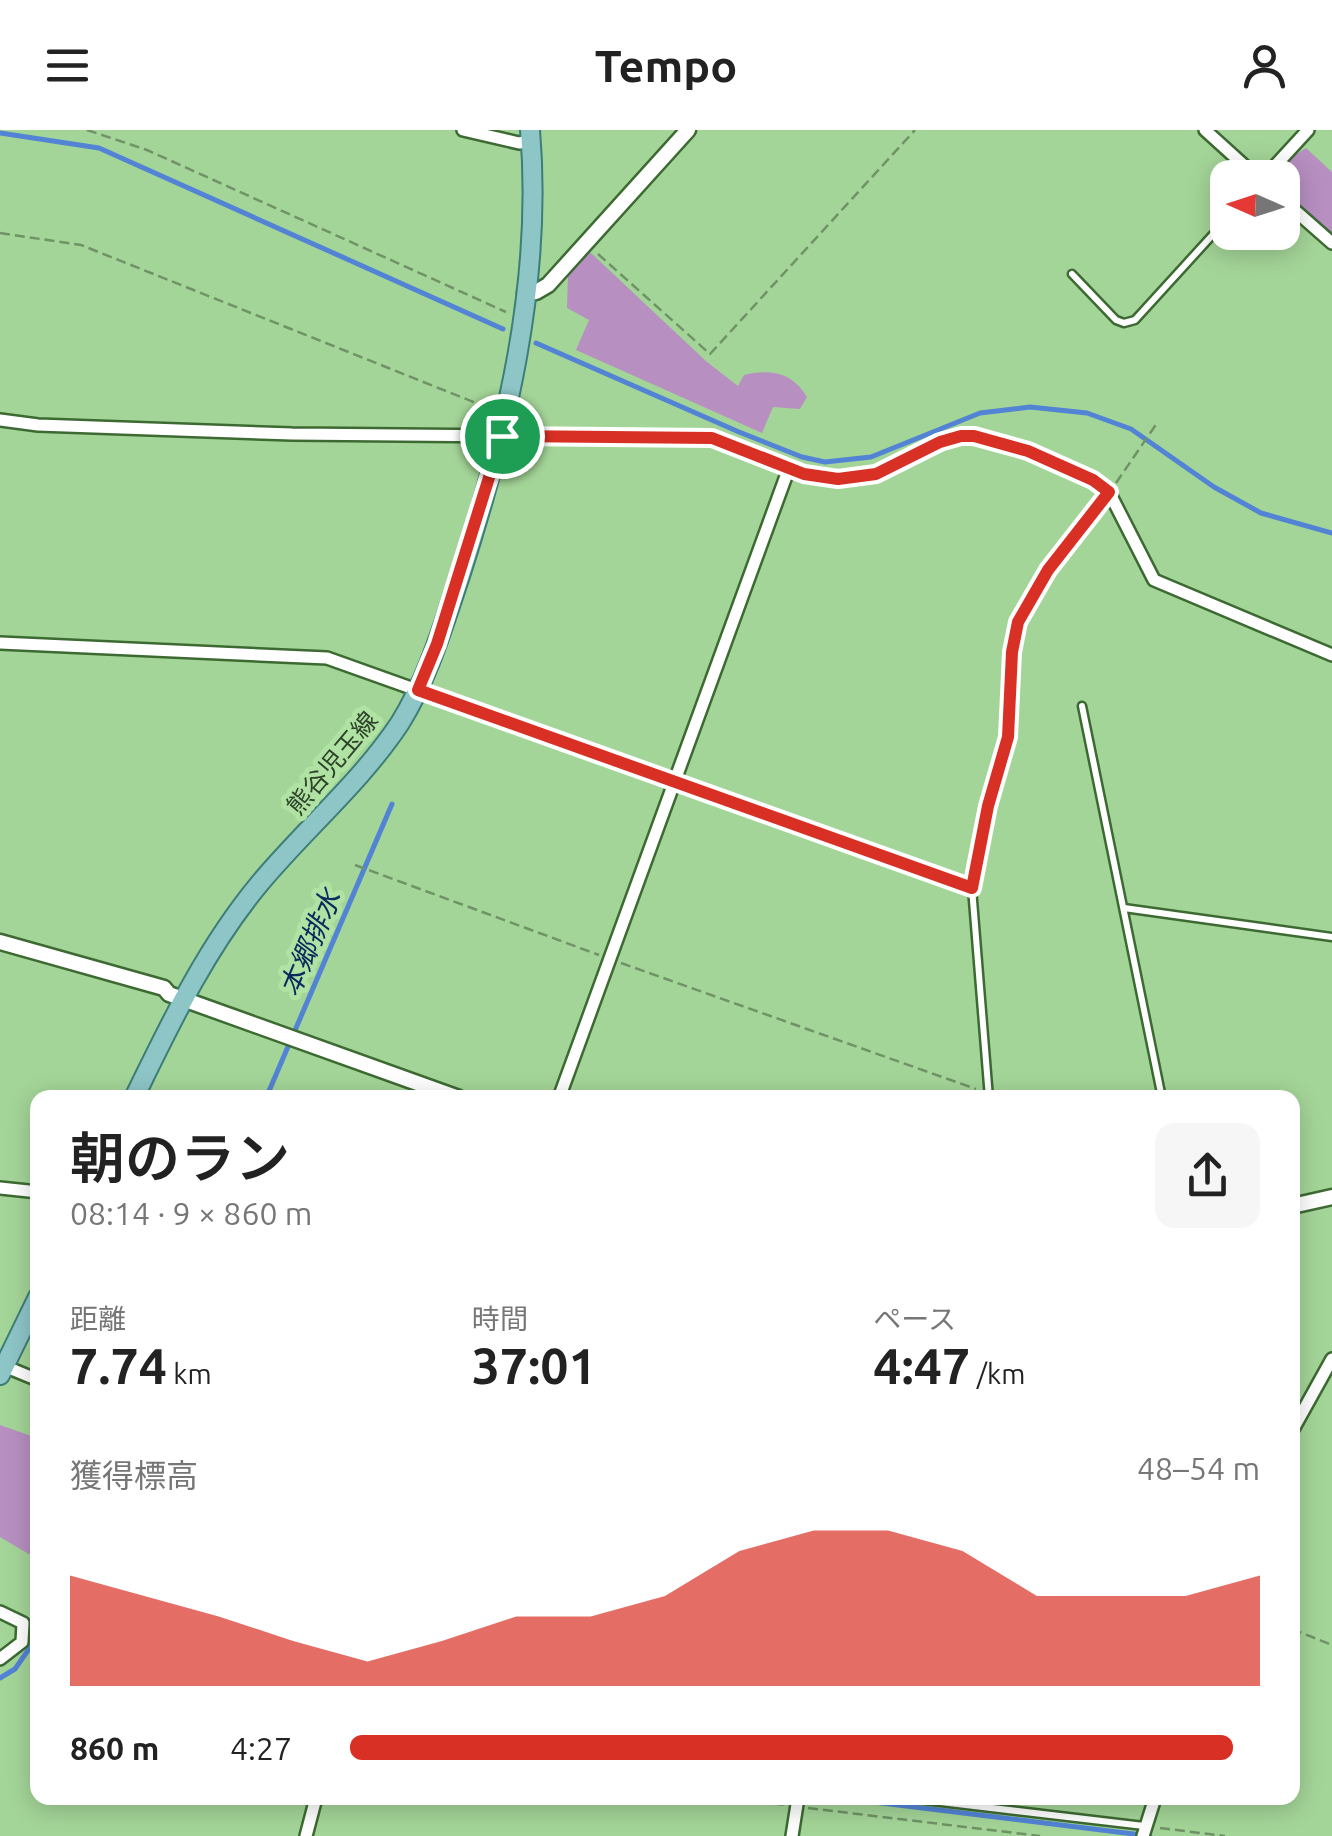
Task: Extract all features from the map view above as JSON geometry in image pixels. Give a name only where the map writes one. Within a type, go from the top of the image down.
[{"type":"main road","name":"熊谷児玉線","points":[[138,1090],[182,998],[231,920],[382,748],[418,690],[437,644],[506,415],[531,232],[530,136]]},
{"type":"main road","points":[[2,1371],[30,1313]]},
{"type":"street","points":[[463,130],[519,143],[530,136]]},
{"type":"street","points":[[525,293],[548,285],[688,130]]},
{"type":"street","points":[[1204,130],[1240,160]]},
{"type":"street","points":[[1279,160],[1308,130]]},
{"type":"street","points":[[1300,215],[1332,243]]},
{"type":"street","points":[[0,420],[38,425],[292,434],[712,438],[821,477],[855,478],[892,468],[950,438],[974,436],[1028,451],[1093,480],[1109,492],[1154,580],[1332,655]]},
{"type":"street","points":[[562,1090],[789,468]]},
{"type":"street","points":[[0,642],[316,656],[972,888]]},
{"type":"street","points":[[0,942],[164,988],[168,994],[436,1090]]},
{"type":"street","points":[[0,1188],[30,1191]]},
{"type":"street","points":[[1300,1204],[1332,1197]]},
{"type":"street","points":[[1300,1403],[1332,1360]]},
{"type":"street","points":[[2,1371],[30,1378]]},
{"type":"street","points":[[0,1612],[23,1623],[22,1642],[0,1660]]},
{"type":"street","points":[[22,1642],[30,1644]]},
{"type":"street","points":[[306,1836],[314,1805]]},
{"type":"street","points":[[792,1836],[797,1805]]},
{"type":"street","points":[[1144,1831],[1153,1805]]},
{"type":"lane","points":[[1072,274],[1116,320],[1124,323],[1134,320],[1210,238]]},
{"type":"lane","points":[[988,1090],[972,888],[988,806],[1008,737],[1012,652],[1018,622],[1048,570],[1109,492]]},
{"type":"lane","points":[[1082,706],[1160,1090]]},
{"type":"lane","points":[[1124,908],[1332,937]]},
{"type":"lane","points":[[23,1623],[30,1625]]},
{"type":"lane","points":[[957,1805],[1144,1831]]},
{"type":"path","points":[[87,130],[147,150],[505,312],[522,316]]},
{"type":"path","points":[[586,243],[710,354],[915,130]]},
{"type":"path","points":[[0,233],[81,244],[506,415]]},
{"type":"path","points":[[1109,492],[1157,423]]},
{"type":"path","points":[[355,864],[976,1090]]},
{"type":"path","points":[[1300,1632],[1332,1645]]},
{"type":"path","points":[[818,1805],[1040,1836]]},
{"type":"path","points":[[1144,1831],[1225,1836]]},
{"type":"shaded area","points":[[1306,148],[1332,172],[1332,234],[1300,207],[1300,160],[1290,158]]},
{"type":"shaded area","points":[[587,253],[738,386],[744,375],[763,372],[780,374],[794,382],[807,397],[800,409],[773,407],[762,433],[576,350],[589,320],[567,308],[568,275]]},
{"type":"shaded area","points":[[0,1425],[30,1436],[30,1555],[0,1537]]},
{"type":"waterway","points":[[0,133],[99,148],[503,329]]},
{"type":"waterway","points":[[536,343],[739,432],[825,462],[871,457],[980,413],[1030,407],[1087,413],[1131,429],[1214,487],[1261,513],[1332,533]]},
{"type":"waterway","name":"本郷排水","points":[[269,1090],[392,804]]},
{"type":"waterway","name":"本郷排水","points":[[0,1678],[15,1669],[30,1647]]},
{"type":"waterway","name":"本郷排水","points":[[898,1805],[1150,1836]]},
{"type":"route","points":[[502,436],[712,438],[804,474],[838,479],[876,474],[940,442],[974,436],[1028,451],[1093,480],[1109,492],[1048,570],[1018,622],[1012,652],[1008,737],[988,806],[972,888],[418,690],[481,511],[502,436]]}]
